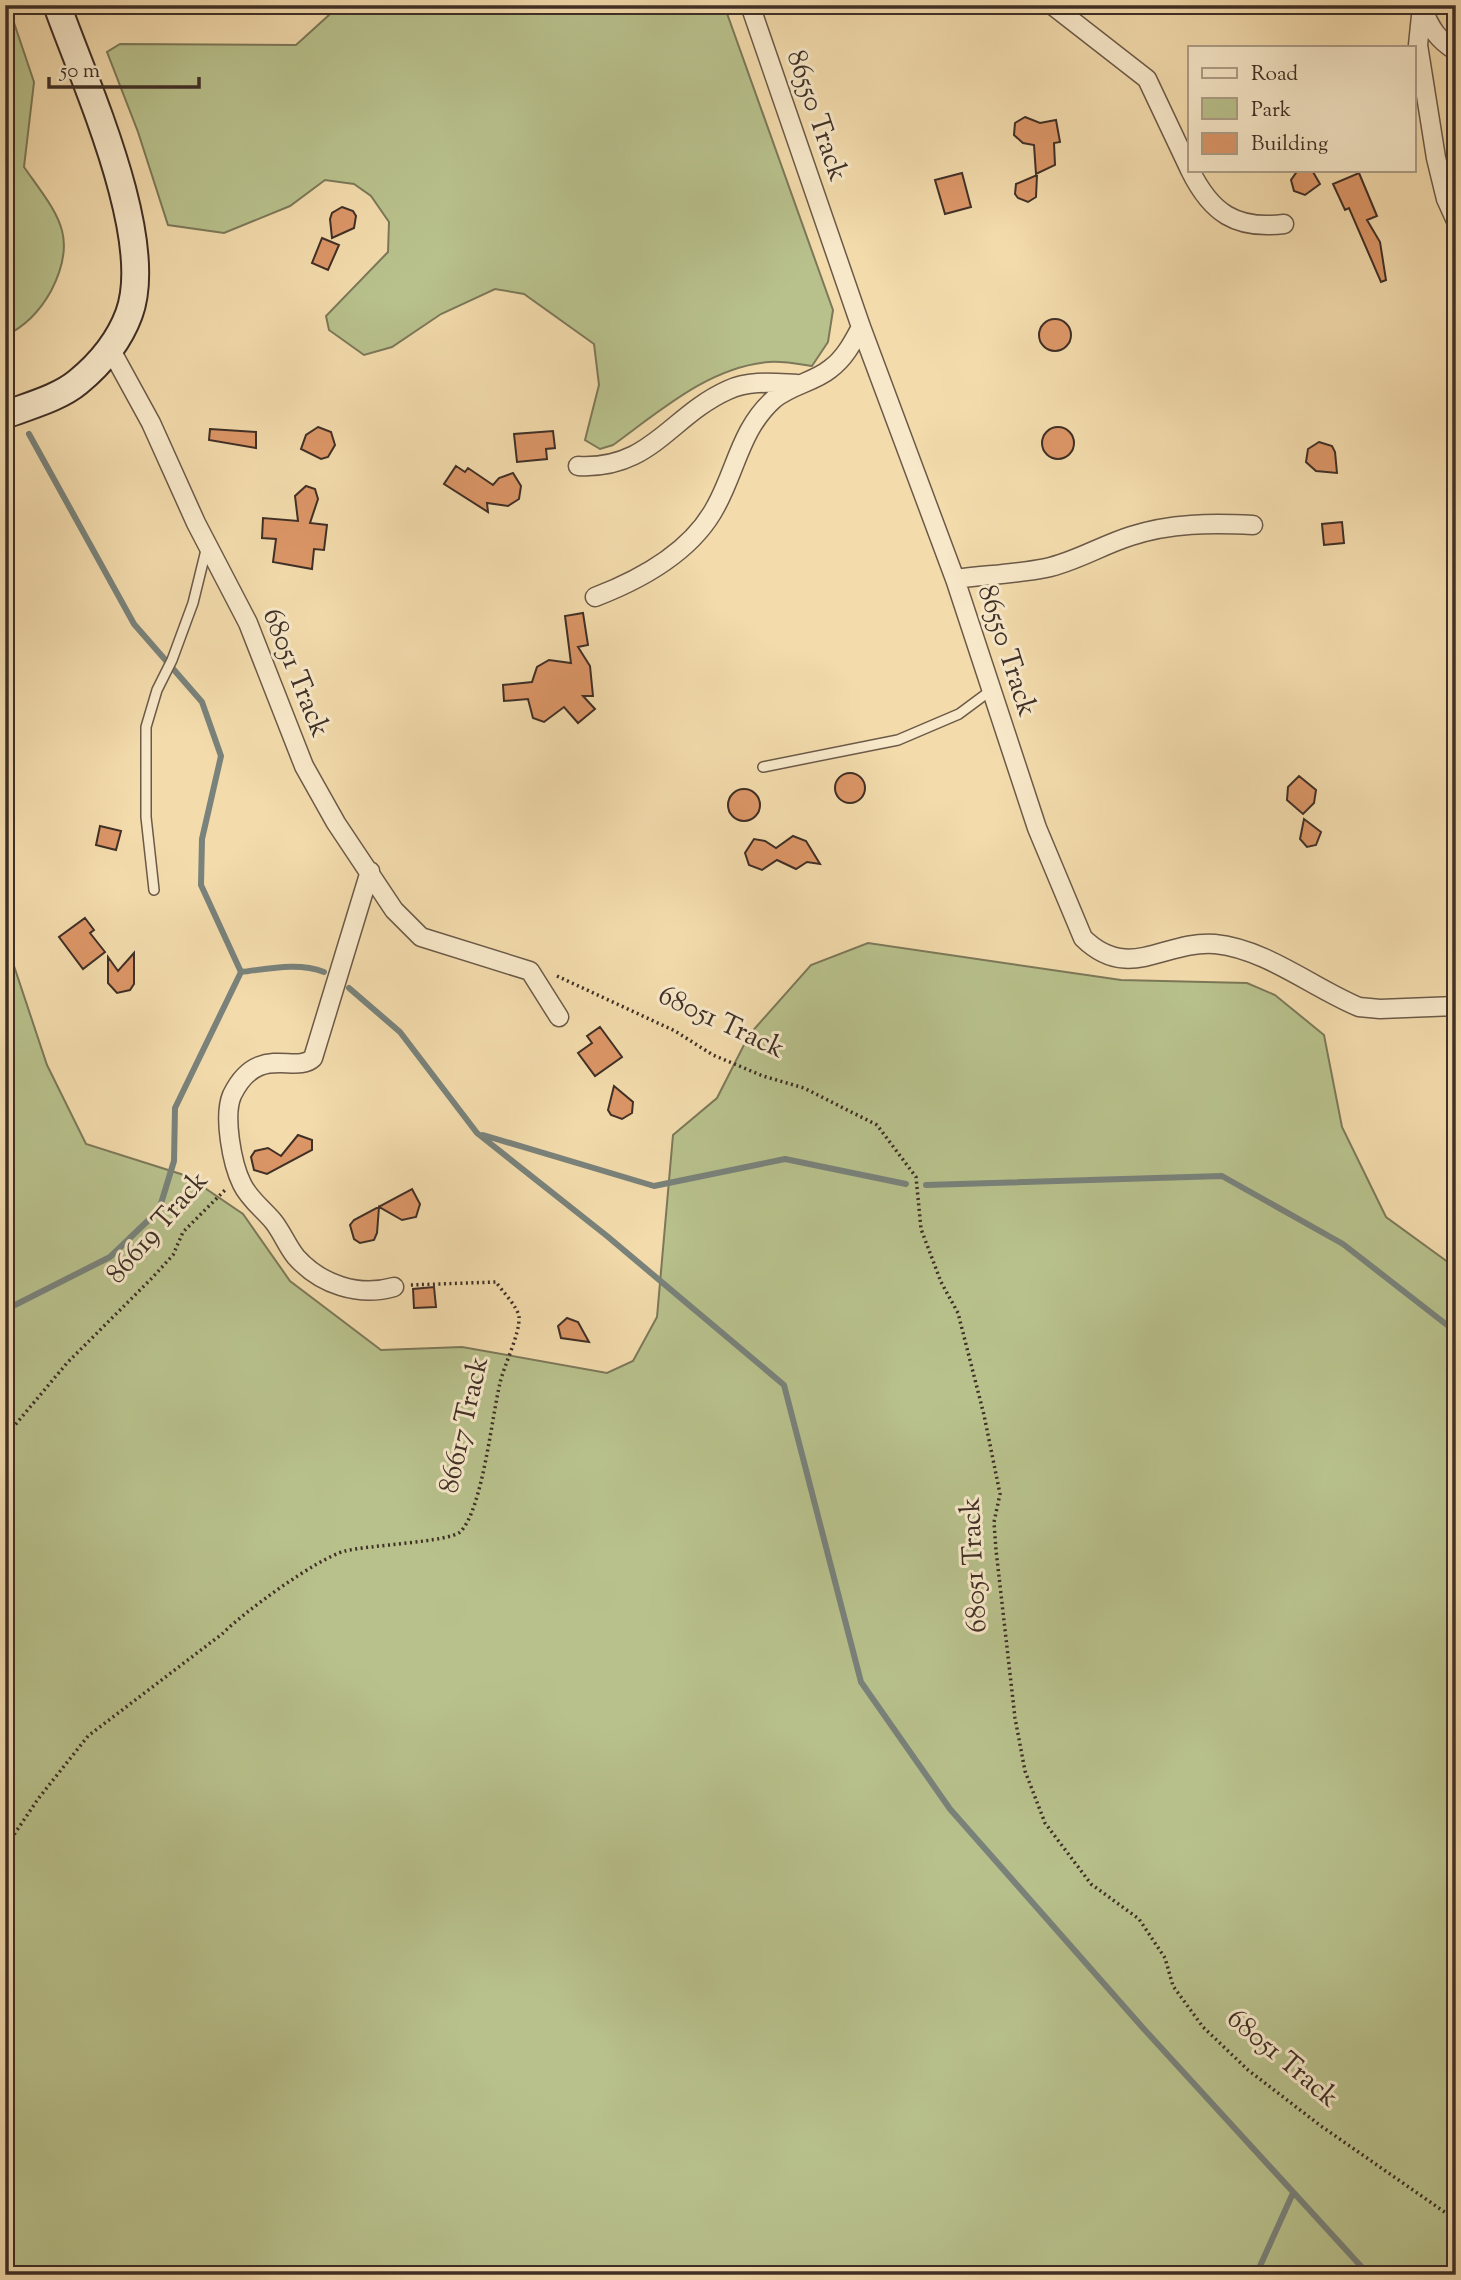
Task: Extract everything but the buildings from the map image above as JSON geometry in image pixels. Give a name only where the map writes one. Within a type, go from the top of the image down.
[{"type":"street","points":[[5,415],[77,384],[111,350],[130,313],[135,276],[132,237],[120,179],[57,5]]},
{"type":"street","name":"86550 Track","points":[[750,5],[861,327],[955,579],[990,691],[1069,910],[1083,938],[1096,951],[1125,961],[1196,945],[1215,944],[1235,948],[1359,1006],[1380,1009],[1456,1006]]},
{"type":"street","points":[[1052,5],[1147,79],[1188,166]]},
{"type":"street","points":[[1422,6],[1435,34],[1456,51]]},
{"type":"street","points":[[1422,6],[1418,45],[1436,158],[1446,199],[1456,221]]},
{"type":"street","points":[[1191,172],[1205,196],[1239,222],[1253,226],[1284,223]]},
{"type":"street","points":[[595,597],[626,585],[661,564],[699,533],[717,506],[747,434],[774,399],[797,384],[829,370],[847,352],[861,327]]},
{"type":"street","name":"68051 Track","points":[[111,350],[151,424],[207,545],[248,623],[304,766],[336,823],[394,910],[421,937],[442,946],[530,971]]},
{"type":"street","points":[[578,466],[601,467],[621,463],[670,433],[708,401],[730,389],[761,382],[797,384]]},
{"type":"street","points":[[955,579],[1044,569],[1130,536],[1164,527],[1206,523],[1253,525]]},
{"type":"street","name":"86619 Track","points":[[239,1176],[227,1110],[233,1093],[255,1068],[265,1062],[280,1060],[300,1064],[313,1058],[370,871]]},
{"type":"street","points":[[530,971],[559,1017]]},
{"type":"street","points":[[239,1176],[242,1186],[275,1224],[296,1257],[317,1274],[357,1291],[375,1293],[394,1287]]},
{"type":"lane","points":[[154,890],[146,817],[146,727],[157,690],[172,660],[192,603],[207,545]]},
{"type":"lane","points":[[763,767],[898,740],[959,715],[990,691]]},
{"type":"path","name":"68051 Track","points":[[530,971],[563,977],[675,1031],[713,1055],[763,1076],[804,1088],[877,1125],[916,1178],[921,1229],[941,1282],[958,1313],[984,1415],[1000,1494],[994,1522],[995,1541],[1016,1729],[1025,1771],[1045,1823],[1091,1884],[1139,1919],[1165,1958],[1174,1986],[1203,2027],[1248,2070],[1321,2126],[1456,2220]]},
{"type":"path","name":"86619 Track","points":[[5,1437],[67,1363],[173,1255],[183,1232],[239,1176]]},
{"type":"path","name":"86617 Track","points":[[5,1848],[31,1808],[88,1736],[238,1619],[307,1570],[342,1552],[380,1544],[450,1538],[469,1521],[477,1498],[500,1381],[519,1319],[517,1307],[507,1300],[496,1282],[422,1283],[394,1287]]},
{"type":"green space","points":[[5,5],[8,5],[34,82],[24,167],[46,198],[60,225],[64,254],[47,298],[26,323],[5,336]]},
{"type":"green space","points":[[335,5],[724,5],[833,310],[828,342],[812,366],[769,362],[726,372],[667,405],[613,445],[600,449],[585,440],[599,385],[594,344],[524,294],[495,289],[441,314],[392,347],[364,355],[329,330],[326,316],[388,252],[389,222],[371,196],[354,184],[325,180],[290,206],[224,233],[168,225],[138,132],[107,52],[120,44],[296,45],[329,15]]},
{"type":"green space","points":[[5,939],[47,1065],[86,1144],[187,1176],[243,1214],[290,1281],[381,1350],[462,1347],[607,1373],[633,1361],[657,1317],[673,1135],[717,1098],[749,1035],[811,965],[868,943],[1121,980],[1247,983],[1275,995],[1324,1035],[1342,1127],[1386,1217],[1456,1268],[1456,2275],[5,2275]]},
{"type":"waterway","points":[[29,434],[134,624],[202,702],[221,756],[202,839],[201,885],[241,972],[293,967],[324,972]]},
{"type":"waterway","points":[[5,1310],[110,1257],[159,1210],[174,1161],[175,1108],[241,972]]},
{"type":"waterway","points":[[349,988],[400,1032],[477,1133],[607,1236],[784,1385],[861,1682],[950,1809],[1143,2028],[1369,2275]]},
{"type":"waterway","points":[[483,1135],[654,1186],[785,1159],[906,1184]]},
{"type":"waterway","points":[[926,1185],[1222,1176],[1343,1244],[1456,1332]]},
{"type":"waterway","points":[[1256,2275],[1293,2193]]}]
